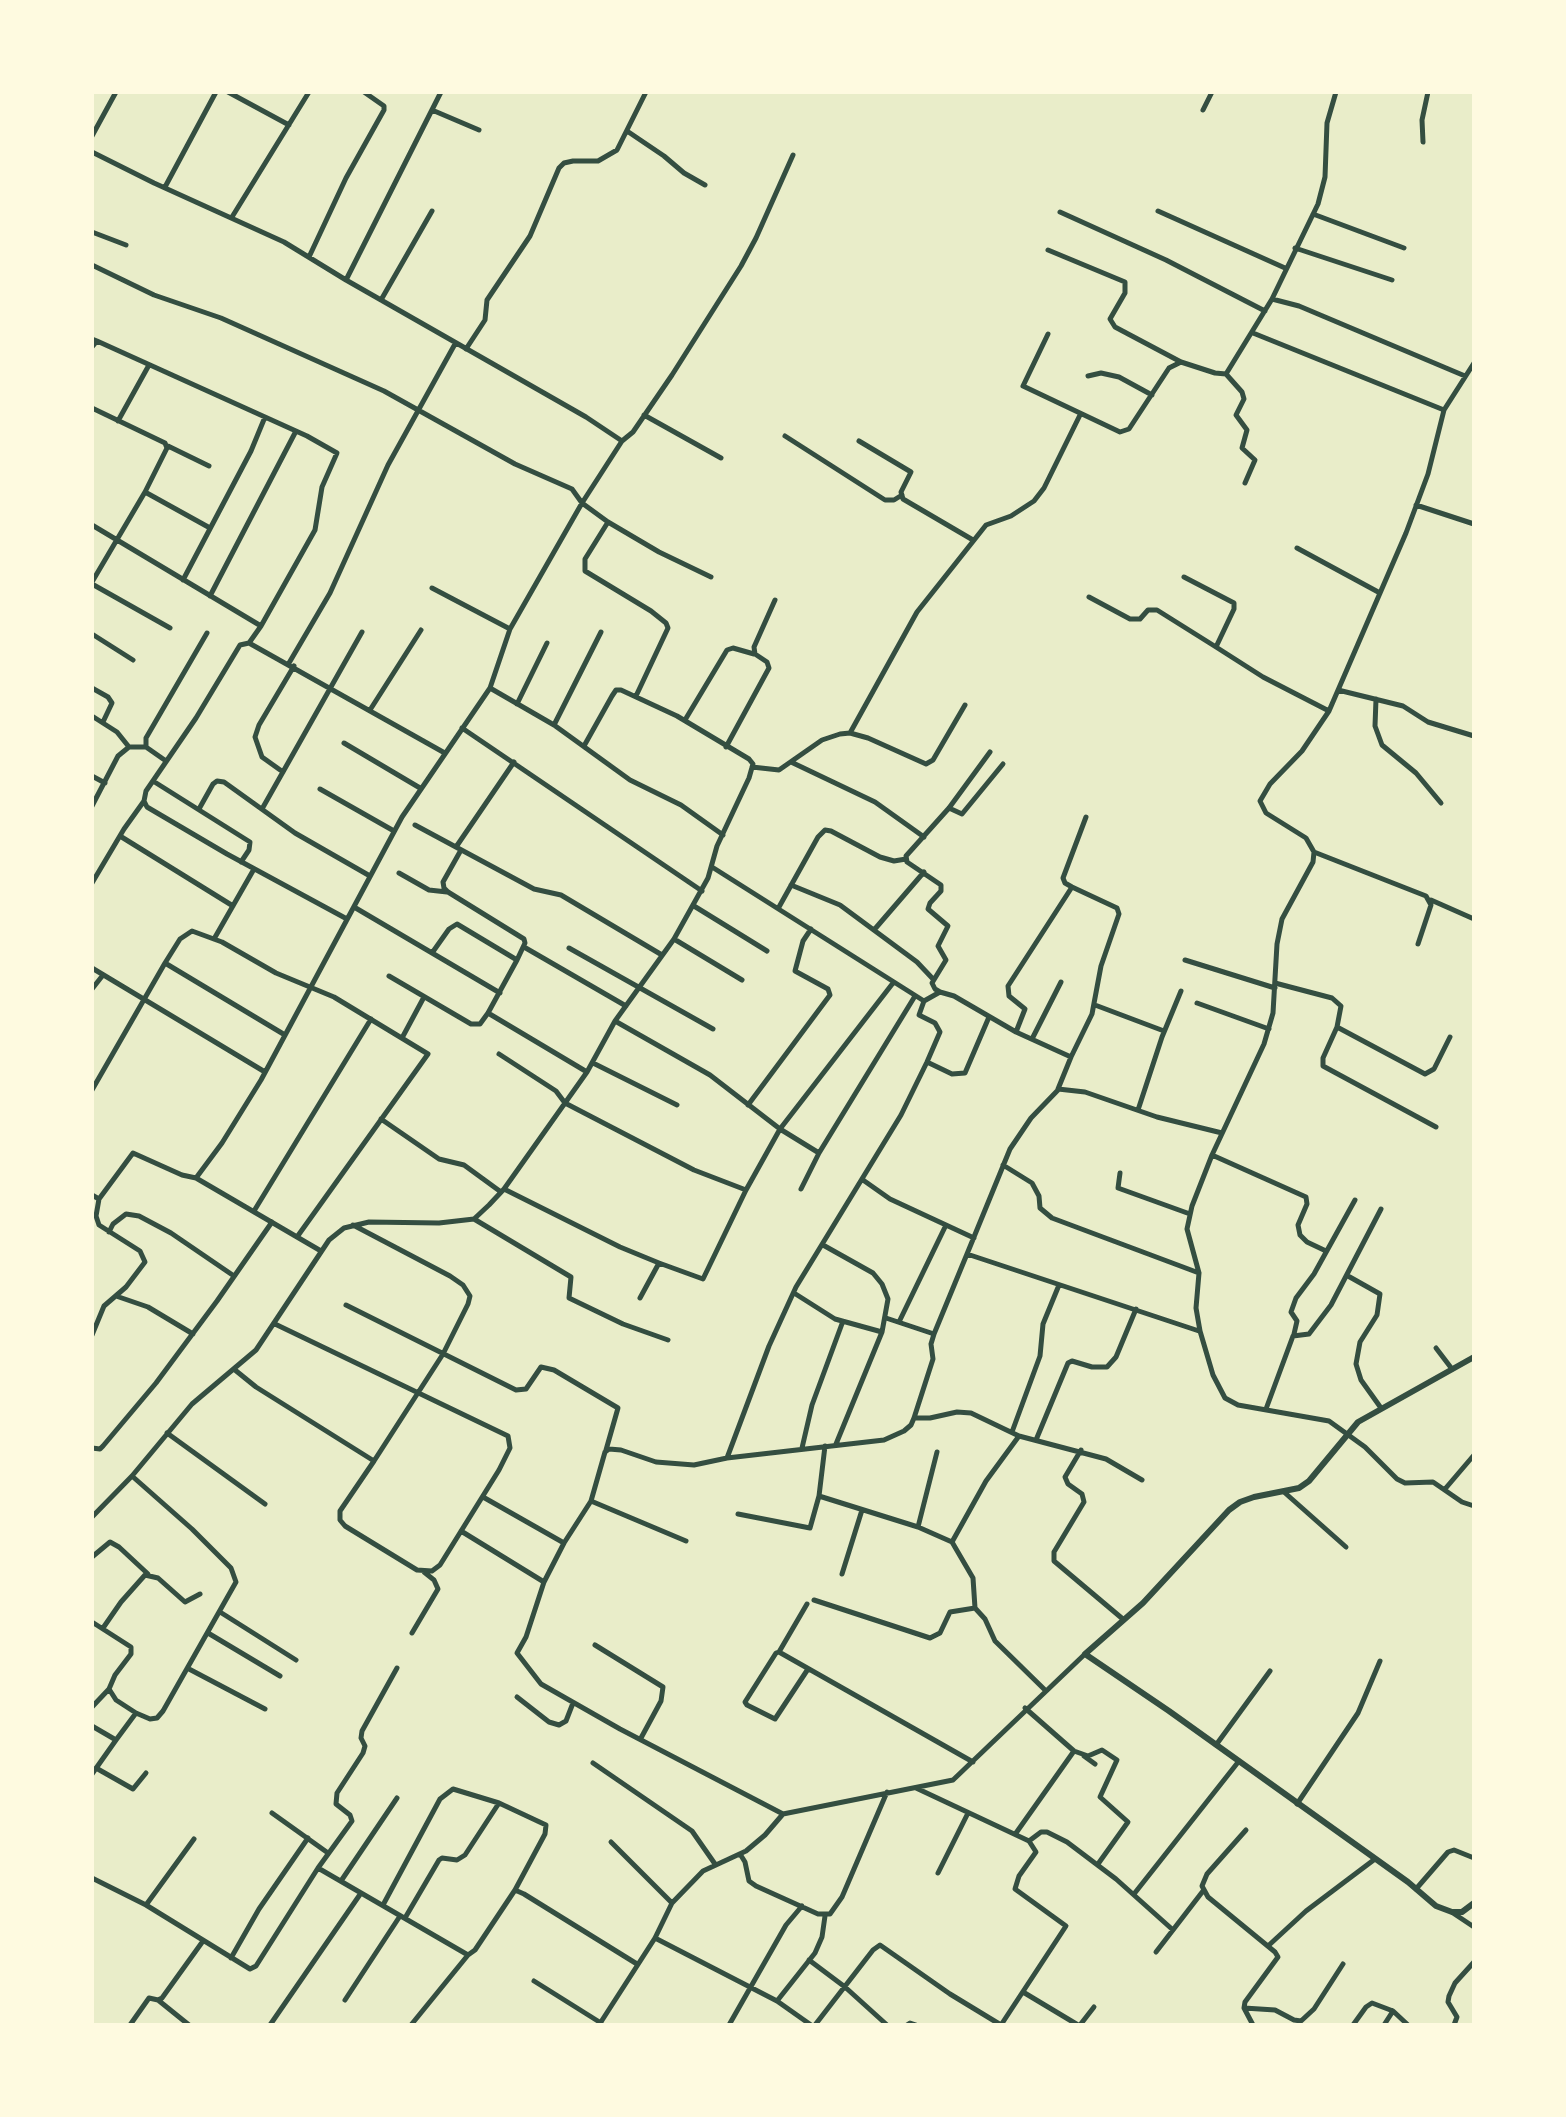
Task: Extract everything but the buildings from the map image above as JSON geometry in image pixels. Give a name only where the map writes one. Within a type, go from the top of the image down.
[{"type":"street","points":[[92,136],[116,92]]},
{"type":"street","points":[[165,187],[216,92]]},
{"type":"street","points":[[228,92],[289,125]]},
{"type":"street","points":[[309,257],[346,178],[384,110],[384,106],[364,92]]},
{"type":"street","points":[[346,280],[441,92]]},
{"type":"street","points":[[466,349],[485,320],[487,300],[530,236],[559,168],[564,163],[598,161],[617,150],[646,92]]},
{"type":"street","points":[[1203,110],[1212,92]]},
{"type":"street","points":[[1226,374],[1272,299],[1313,214],[1325,177],[1327,123],[1336,92]]},
{"type":"street","points":[[1423,142],[1422,120],[1428,92]]},
{"type":"street","points":[[232,217],[307,93]]},
{"type":"street","points":[[432,110],[479,130]]},
{"type":"street","points":[[627,131],[705,185]]},
{"type":"street","points":[[92,152],[284,242],[455,344],[586,417],[622,441]]},
{"type":"street","points":[[196,1178],[222,1143],[265,1072],[394,831],[443,753],[490,688],[510,629],[582,503],[622,441],[629,437],[694,343],[741,266],[793,155]]},
{"type":"street","points":[[381,300],[432,211]]},
{"type":"street","points":[[1158,211],[1285,268]]},
{"type":"street","points":[[1060,212],[1153,254],[1265,311]]},
{"type":"street","points":[[1313,214],[1404,248]]},
{"type":"street","points":[[92,232],[126,245]]},
{"type":"street","points":[[1295,248],[1392,280]]},
{"type":"street","points":[[1048,250],[1125,282],[1125,293],[1112,315],[1111,323],[1125,334],[1181,362],[1226,374],[1242,392],[1244,399],[1236,415],[1247,430],[1242,448],[1255,460],[1245,483]]},
{"type":"street","points":[[92,265],[154,295],[210,313],[350,375],[526,469],[572,489],[582,503],[608,522],[659,552],[711,577]]},
{"type":"street","points":[[1272,299],[1299,306],[1465,376]]},
{"type":"street","points":[[1253,333],[1444,410]]},
{"type":"street","points":[[1048,334],[1023,386],[1114,431],[1125,432],[1169,368],[1181,362]]},
{"type":"street","points":[[94,342],[296,431],[337,453],[322,487],[315,530],[249,643]]},
{"type":"street","points":[[283,772],[262,757],[255,737],[259,725],[330,593],[382,477],[455,344]]},
{"type":"street","points":[[1474,363],[1444,410],[1428,474],[1329,711],[1302,751],[1270,784],[1260,801],[1266,813],[1306,838],[1314,852],[1313,862],[1282,919],[1269,1029],[1212,1155],[1190,1214],[1188,1239],[1199,1273],[1196,1308],[1200,1331],[1213,1375],[1225,1398],[1238,1405],[1318,1417],[1337,1425],[1397,1479],[1405,1483],[1433,1482],[1462,1502],[1474,1506]]},
{"type":"street","points":[[118,421],[149,365]]},
{"type":"street","points":[[1088,376],[1101,373],[1119,377],[1152,395]]},
{"type":"street","points":[[92,408],[209,466]]},
{"type":"street","points":[[644,415],[721,458]]},
{"type":"street","points":[[850,733],[917,612],[986,525],[1011,516],[1034,501],[1044,488],[1080,415]]},
{"type":"street","points":[[182,581],[251,451],[265,417]]},
{"type":"street","points":[[210,596],[296,431]]},
{"type":"street","points":[[785,436],[885,500],[894,500],[902,495],[911,472],[859,441]]},
{"type":"street","points":[[167,445],[164,459],[92,583],[170,628]]},
{"type":"street","points":[[145,492],[210,528]]},
{"type":"street","points":[[902,495],[903,499],[973,540]]},
{"type":"street","points":[[1416,505],[1474,524]]},
{"type":"street","points":[[608,522],[585,559],[585,571],[651,611],[668,628],[636,696]]},
{"type":"street","points":[[92,525],[261,626]]},
{"type":"street","points":[[1297,548],[1380,593]]},
{"type":"street","points":[[1184,577],[1234,603],[1216,647]]},
{"type":"street","points":[[432,588],[510,629]]},
{"type":"street","points":[[1089,597],[1135,621],[1148,610],[1157,610],[1263,677],[1329,711]]},
{"type":"street","points":[[755,654],[755,641],[775,600]]},
{"type":"street","points":[[370,710],[421,630]]},
{"type":"street","points":[[262,809],[362,632]]},
{"type":"street","points":[[554,725],[601,632]]},
{"type":"street","points":[[146,747],[146,738],[207,633]]},
{"type":"street","points":[[92,634],[133,660]]},
{"type":"street","points":[[92,883],[144,801],[146,791],[196,718],[240,645],[249,643],[291,664],[443,753]]},
{"type":"street","points":[[517,704],[547,643]]},
{"type":"street","points":[[685,720],[727,650],[733,648],[755,654],[767,662],[769,668],[726,747]]},
{"type":"street","points":[[92,688],[112,703],[103,722]]},
{"type":"street","points":[[490,688],[554,725],[630,780],[681,805],[723,835]]},
{"type":"street","points":[[474,1219],[502,1190],[565,1103],[593,1063],[615,1021],[674,939],[702,891],[752,767],[749,759],[685,720],[636,696],[616,690],[584,746]]},
{"type":"street","points":[[1338,690],[1403,706],[1436,725],[1474,736]]},
{"type":"street","points":[[1376,699],[1375,726],[1382,745],[1416,773],[1441,803]]},
{"type":"street","points":[[752,767],[774,771],[830,736],[850,733],[926,764],[933,760],[965,705]]},
{"type":"street","points":[[92,716],[117,732],[129,747]]},
{"type":"street","points":[[462,728],[702,891]]},
{"type":"street","points":[[344,743],[420,788]]},
{"type":"street","points":[[92,806],[118,756],[129,747],[146,747],[166,761]]},
{"type":"street","points":[[906,859],[906,853],[949,808],[990,752]]},
{"type":"street","points":[[448,892],[443,882],[458,848],[514,762]]},
{"type":"street","points":[[791,762],[875,802],[924,837]]},
{"type":"street","points":[[949,808],[962,814],[1003,764]]},
{"type":"street","points":[[92,776],[105,783]]},
{"type":"street","points":[[153,781],[250,842],[241,862]]},
{"type":"street","points":[[199,809],[213,784],[220,781],[295,833],[370,876]]},
{"type":"street","points":[[320,789],[394,831]]},
{"type":"street","points":[[144,801],[147,807],[241,862],[347,919]]},
{"type":"street","points":[[605,1452],[614,1448],[644,1459],[682,1465],[884,1440],[909,1429],[933,1359],[931,1344],[934,1334],[1010,1149],[1031,1118],[1058,1089],[1095,1005],[1098,978],[1119,910],[1072,887],[1063,878],[1086,817]]},
{"type":"street","points":[[415,825],[534,889],[561,895],[662,955]]},
{"type":"street","points":[[778,908],[825,830],[880,857],[894,861],[906,859],[939,882],[942,888],[928,909],[948,929],[938,946],[946,960],[933,980],[933,987],[1016,1032],[1071,1057]]},
{"type":"street","points":[[120,836],[233,906]]},
{"type":"street","points":[[1314,852],[1387,882],[1419,891],[1430,900],[1474,919]]},
{"type":"street","points":[[712,867],[924,1001]]},
{"type":"street","points":[[214,939],[254,869]]},
{"type":"street","points":[[874,930],[924,872]]},
{"type":"street","points":[[389,976],[475,1025],[484,1020],[524,947],[524,939],[518,934],[448,892],[429,890],[399,873]]},
{"type":"street","points":[[791,885],[831,899],[917,962],[933,980]]},
{"type":"street","points":[[1016,1032],[1025,1009],[1009,996],[1008,986],[1072,887]]},
{"type":"street","points":[[1418,944],[1430,900]]},
{"type":"street","points":[[694,906],[767,951]]},
{"type":"street","points":[[354,907],[500,993]]},
{"type":"street","points":[[432,953],[449,929],[457,924],[517,960]]},
{"type":"street","points":[[748,1105],[830,995],[828,989],[795,971],[803,941],[811,929]]},
{"type":"street","points":[[92,1090],[142,999],[186,933],[192,931],[214,939],[276,973],[334,997],[428,1054],[297,1237]]},
{"type":"street","points":[[674,939],[742,980]]},
{"type":"street","points":[[524,947],[626,1006]]},
{"type":"street","points":[[569,948],[713,1029]]},
{"type":"street","points":[[1185,960],[1338,1001],[1341,1013],[1323,1058],[1323,1066],[1436,1127]]},
{"type":"street","points":[[165,963],[285,1035]]},
{"type":"street","points":[[92,968],[265,1072]]},
{"type":"street","points":[[92,989],[103,975]]},
{"type":"street","points":[[1032,1039],[1061,982]]},
{"type":"street","points":[[381,1119],[439,1159],[464,1165],[502,1190],[620,1247],[703,1279],[780,1129],[893,983]]},
{"type":"street","points":[[1138,1110],[1181,991]]},
{"type":"street","points":[[727,1458],[769,1346],[794,1293],[901,1115],[927,1062],[940,1032],[935,1023],[919,1015],[924,1001],[940,992]]},
{"type":"street","points":[[801,1189],[819,1153],[915,996]]},
{"type":"street","points":[[402,1038],[424,997]]},
{"type":"street","points":[[1197,1003],[1269,1029]]},
{"type":"street","points":[[1095,1005],[1164,1031]]},
{"type":"street","points":[[488,1013],[587,1072]]},
{"type":"street","points":[[927,1062],[952,1074],[965,1073],[989,1017]]},
{"type":"street","points":[[254,1211],[371,1019]]},
{"type":"street","points":[[615,1021],[710,1075],[780,1129],[819,1153]]},
{"type":"street","points":[[1337,1027],[1425,1074],[1434,1069],[1450,1037]]},
{"type":"street","points":[[499,1054],[556,1091],[565,1103],[694,1170],[746,1190]]},
{"type":"street","points":[[593,1063],[677,1105]]},
{"type":"street","points":[[1058,1089],[1085,1092],[1222,1133]]},
{"type":"street","points":[[92,1335],[104,1306],[142,1268],[145,1258],[140,1251],[94,1221],[99,1199],[133,1153],[196,1178],[321,1251]]},
{"type":"street","points":[[1212,1155],[1306,1197],[1307,1204],[1298,1225],[1300,1235],[1326,1251]]},
{"type":"street","points":[[1003,1165],[1032,1183],[1039,1196],[1040,1208],[1052,1218],[1199,1273]]},
{"type":"street","points":[[1120,1173],[1118,1188],[1190,1214]]},
{"type":"street","points":[[863,1180],[890,1199],[974,1238]]},
{"type":"street","points":[[92,1195],[99,1199]]},
{"type":"street","points":[[1266,1409],[1297,1321],[1291,1315],[1293,1306],[1355,1200]]},
{"type":"street","points":[[1293,1336],[1309,1334],[1348,1276],[1381,1209]]},
{"type":"street","points":[[109,1232],[113,1224],[126,1214],[139,1216],[171,1233],[234,1276]]},
{"type":"street","points":[[92,1517],[132,1476],[192,1404],[256,1350],[329,1240],[353,1225],[474,1219],[571,1277],[569,1298],[623,1324],[668,1340]]},
{"type":"street","points":[[92,1448],[100,1449],[107,1442],[193,1334],[272,1222]]},
{"type":"street","points":[[275,1324],[416,1394],[508,1436],[510,1448],[483,1497],[440,1565],[432,1571],[408,1565],[345,1526],[340,1520],[340,1511],[344,1503],[374,1461],[416,1394],[443,1354],[468,1304],[468,1290],[450,1276],[353,1225]]},
{"type":"street","points":[[899,1322],[946,1225]]},
{"type":"street","points":[[823,1245],[873,1273],[888,1299],[882,1332],[836,1445]]},
{"type":"street","points":[[967,1254],[1200,1331]]},
{"type":"street","points":[[640,1298],[659,1263]]},
{"type":"street","points":[[1348,1276],[1380,1294],[1377,1315],[1360,1342],[1356,1364],[1361,1380],[1381,1408]]},
{"type":"street","points":[[1012,1432],[1040,1356],[1043,1324],[1059,1285]]},
{"type":"street","points":[[794,1293],[825,1314],[882,1332]]},
{"type":"street","points":[[116,1296],[148,1307],[193,1334]]},
{"type":"street","points":[[346,1305],[516,1390],[526,1389],[541,1367],[549,1368],[615,1405],[618,1414],[591,1501],[544,1582],[526,1637],[517,1653],[541,1684],[783,1814]]},
{"type":"street","points":[[1036,1440],[1068,1363],[1107,1367],[1116,1357],[1136,1309]]},
{"type":"street","points":[[886,1318],[934,1334]]},
{"type":"street","points":[[802,1448],[812,1405],[843,1321]]},
{"type":"street","points":[[1436,1348],[1452,1369]]},
{"type":"street","points":[[534,1981],[600,2024],[655,1938],[672,1903],[695,1878],[715,1864],[756,1844],[783,1814],[953,1780],[1025,1708],[1124,1620],[1229,1510],[1254,1497],[1299,1488],[1309,1481],[1358,1422],[1474,1357]]},
{"type":"street","points":[[235,1370],[256,1387],[374,1461]]},
{"type":"street","points":[[914,1418],[971,1413],[1019,1436],[1106,1459],[1142,1480]]},
{"type":"street","points":[[167,1433],[265,1504]]},
{"type":"street","points":[[952,1542],[986,1481],[1019,1436]]},
{"type":"street","points":[[738,1514],[806,1529],[812,1525],[825,1446]]},
{"type":"street","points":[[1081,1450],[1065,1477],[1068,1484],[1082,1494],[1084,1502],[1054,1552],[1054,1561],[1124,1620]]},
{"type":"street","points":[[918,1527],[937,1452]]},
{"type":"street","points":[[1445,1489],[1474,1455]]},
{"type":"street","points":[[109,1689],[116,1700],[136,1713],[150,1719],[157,1718],[189,1669],[236,1582],[231,1568],[132,1476]]},
{"type":"street","points":[[1284,1492],[1346,1547]]},
{"type":"street","points":[[819,1496],[918,1527],[952,1542],[973,1578],[975,1608],[985,1619],[1001,1649],[1045,1690]]},
{"type":"street","points":[[483,1497],[564,1543]]},
{"type":"street","points":[[591,1501],[686,1541]]},
{"type":"street","points":[[842,1574],[862,1510]]},
{"type":"street","points":[[461,1531],[544,1582]]},
{"type":"street","points":[[92,1557],[110,1542],[185,1602],[200,1594]]},
{"type":"street","points":[[412,1633],[438,1589],[424,1571]]},
{"type":"street","points":[[103,1628],[141,1578],[148,1574]]},
{"type":"street","points":[[814,1600],[930,1638],[940,1633],[950,1612],[975,1608]]},
{"type":"street","points":[[807,1604],[745,1702],[775,1719],[808,1669]]},
{"type":"street","points":[[220,1612],[296,1660]]},
{"type":"street","points":[[92,1622],[128,1644],[132,1650],[109,1689],[92,1707]]},
{"type":"street","points":[[208,1633],[280,1676]]},
{"type":"street","points":[[595,1645],[663,1687],[661,1701],[641,1738]]},
{"type":"street","points":[[779,1652],[973,1762]]},
{"type":"street","points":[[1085,1654],[1239,1761],[1436,1906],[1452,1912],[1474,1927]]},
{"type":"street","points":[[1297,1804],[1358,1713],[1380,1661]]},
{"type":"street","points":[[92,1878],[146,1905],[231,1959],[250,1969],[256,1966],[318,1868],[352,1821],[350,1815],[336,1804],[337,1793],[363,1753],[362,1731],[397,1668]]},
{"type":"street","points":[[189,1669],[265,1709]]},
{"type":"street","points":[[1216,1745],[1270,1671]]},
{"type":"street","points":[[517,1697],[549,1722],[559,1725],[566,1721],[573,1703]]},
{"type":"street","points":[[1025,1708],[1074,1751],[1095,1764]]},
{"type":"street","points":[[92,1774],[136,1713]]},
{"type":"street","points":[[92,1726],[116,1740]]},
{"type":"street","points":[[1083,1755],[1092,1755],[1098,1749],[1117,1760],[1100,1797],[1128,1822],[1098,1864]]},
{"type":"street","points":[[1016,1833],[1074,1751]]},
{"type":"street","points":[[1134,1894],[1239,1761]]},
{"type":"street","points":[[593,1763],[692,1831],[715,1864]]},
{"type":"street","points":[[96,1768],[133,1789],[146,1773]]},
{"type":"street","points":[[655,1938],[753,1987],[813,2025],[873,1950],[884,1946],[950,1994],[1002,2025],[1066,1926],[1015,1889],[1019,1876],[1036,1852],[1029,1841],[914,1787]]},
{"type":"street","points":[[383,1905],[446,1791],[463,1790],[499,1803],[541,1823],[547,1829],[515,1890],[475,1950],[411,2025]]},
{"type":"street","points":[[777,2001],[819,1945],[825,1916],[835,1909],[842,1897],[887,1791]]},
{"type":"street","points":[[341,1881],[397,1798]]},
{"type":"street","points":[[345,2000],[439,1860],[457,1860],[465,1855],[499,1803]]},
{"type":"street","points":[[272,1813],[328,1853]]},
{"type":"street","points":[[938,1873],[968,1813]]},
{"type":"street","points":[[1156,1952],[1203,1891],[1207,1874],[1246,1830]]},
{"type":"street","points":[[1029,1841],[1041,1832],[1052,1833],[1098,1864],[1173,1930]]},
{"type":"street","points":[[231,1959],[259,1909],[308,1838]]},
{"type":"street","points":[[146,1905],[194,1839]]},
{"type":"street","points":[[611,1842],[672,1903]]},
{"type":"street","points":[[1416,1889],[1448,1852],[1454,1850],[1474,1858]]},
{"type":"street","points":[[740,1853],[749,1881],[825,1916]]},
{"type":"street","points":[[1268,1946],[1306,1911],[1375,1859]]},
{"type":"street","points":[[318,1868],[468,1955]]},
{"type":"street","points":[[515,1890],[637,1964]]},
{"type":"street","points":[[1203,1891],[1278,1957],[1244,2008]]},
{"type":"street","points":[[270,2025],[361,1893]]},
{"type":"street","points":[[1452,1912],[1462,1912],[1474,1903]]},
{"type":"street","points":[[729,2025],[782,1932],[802,1906]]},
{"type":"street","points":[[158,2000],[203,1941]]},
{"type":"street","points":[[809,1960],[887,2025]]},
{"type":"street","points":[[1454,2025],[1457,2017],[1448,2002],[1449,1996],[1455,1983],[1474,1962]]},
{"type":"street","points":[[1244,2008],[1275,2010],[1301,2021],[1314,2009],[1343,1964]]},
{"type":"street","points":[[1023,1992],[1079,2025],[1094,2007]]},
{"type":"street","points":[[130,2025],[149,1998],[158,2000],[189,2025]]},
{"type":"street","points":[[1353,2025],[1372,2003],[1393,2011],[1408,2025]]},
{"type":"street","points":[[1244,2008],[1253,2025]]},
{"type":"street","points":[[1384,2025],[1393,2011]]},
{"type":"street","points":[[907,2025],[916,2025]]}]
